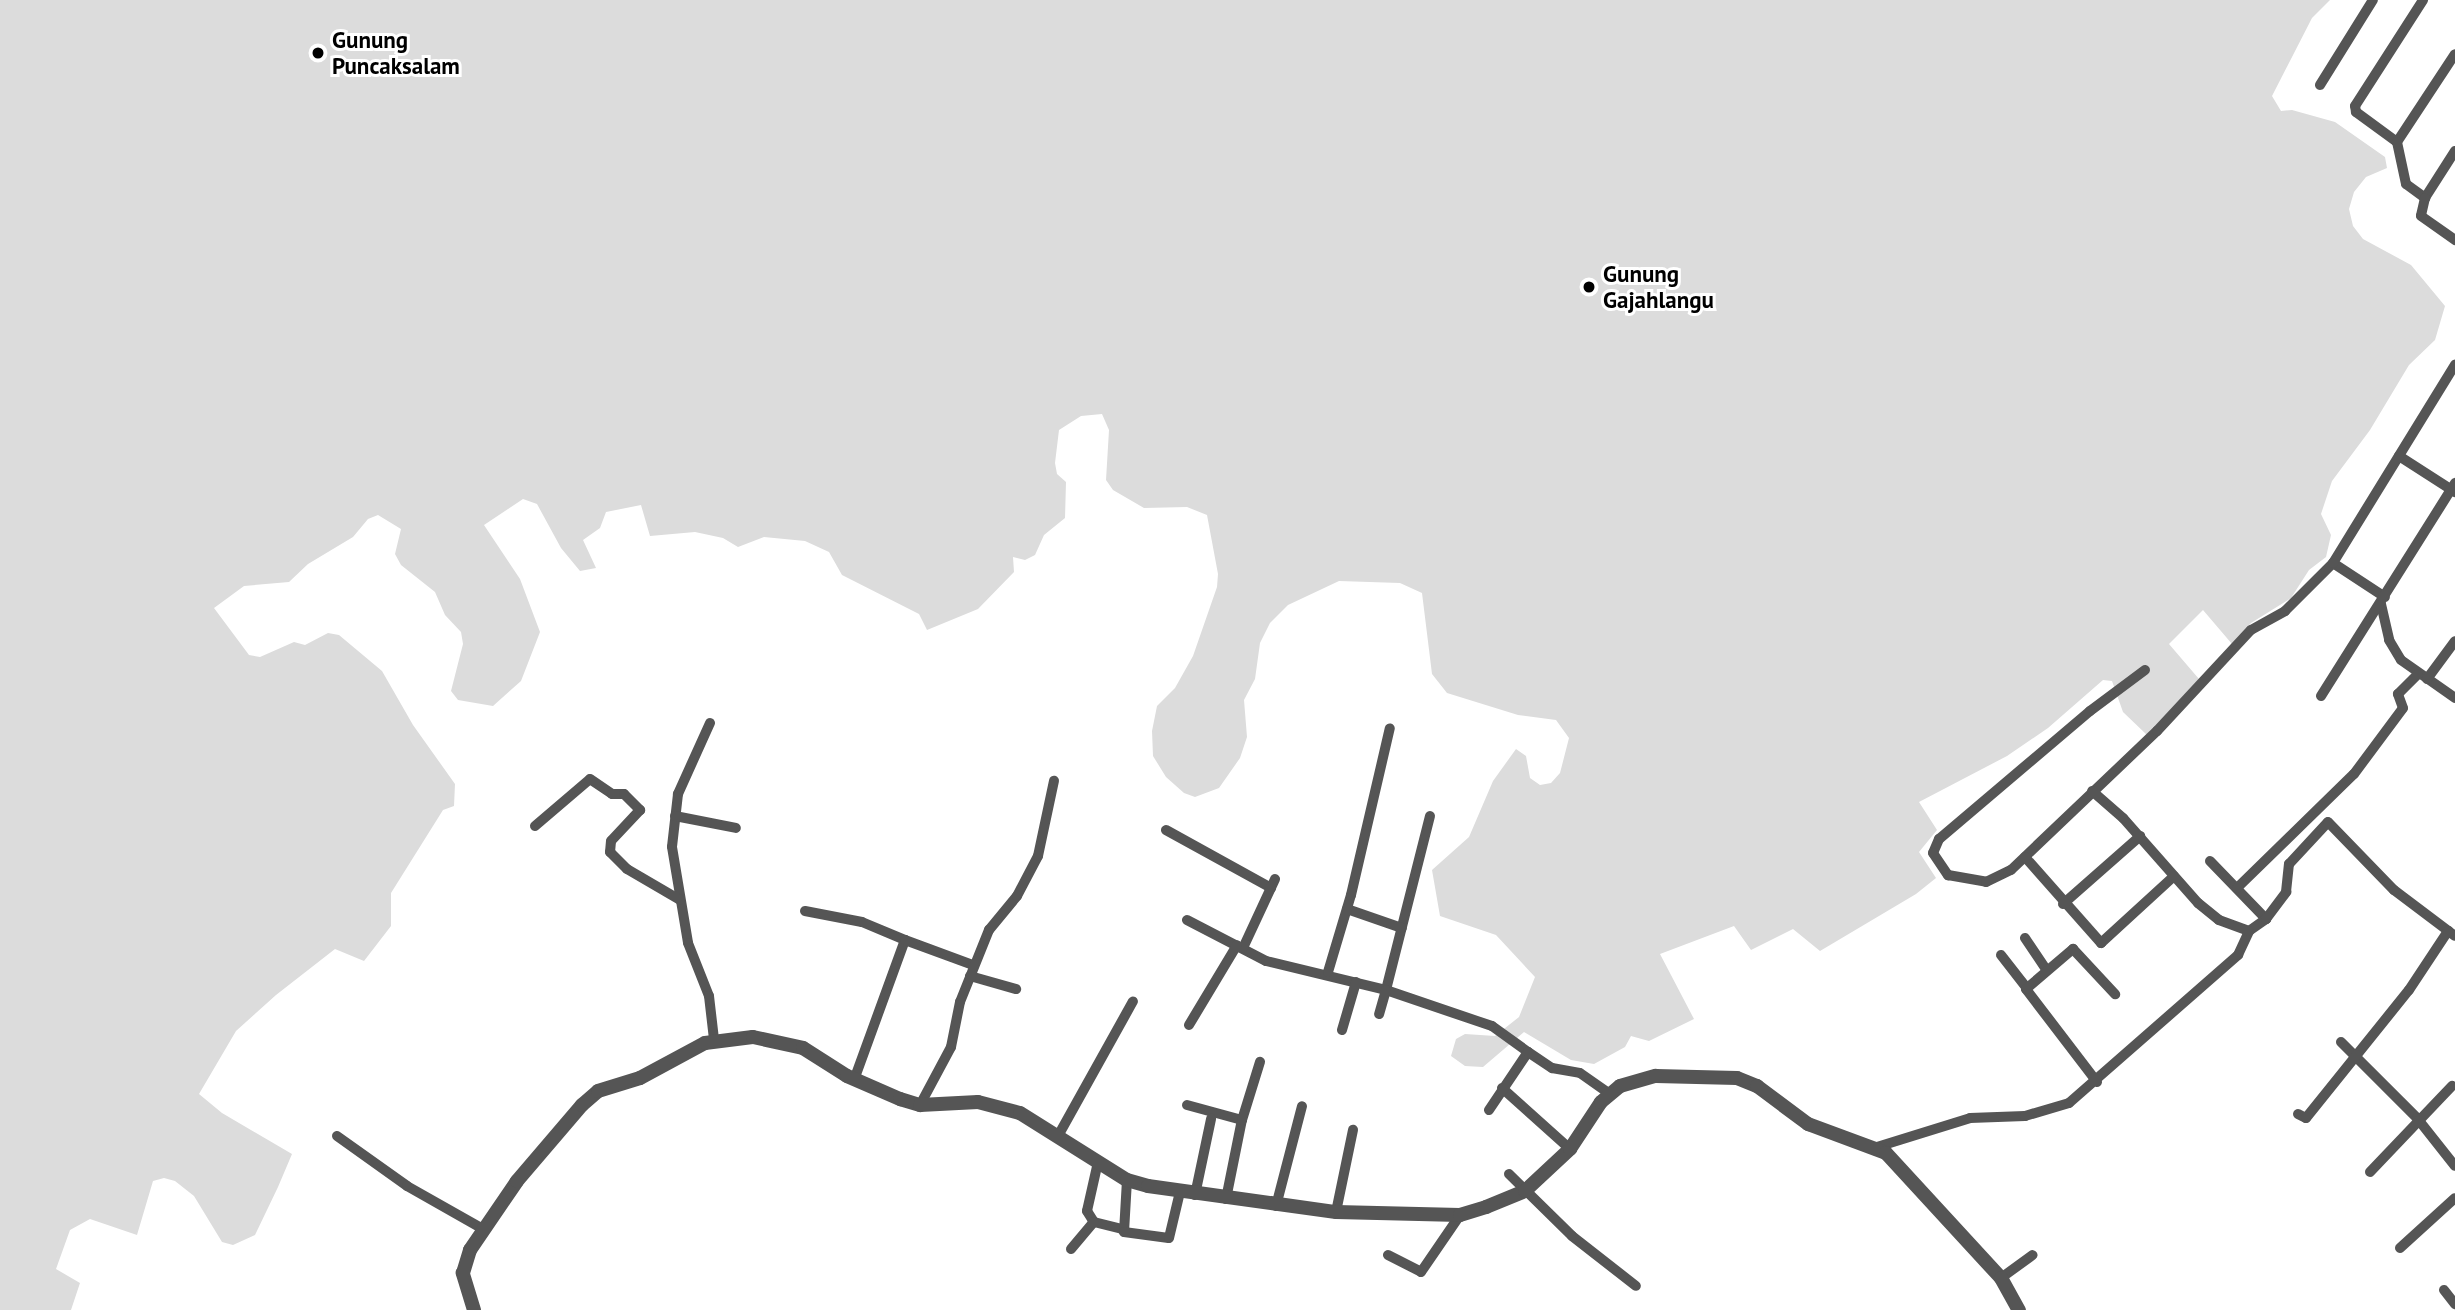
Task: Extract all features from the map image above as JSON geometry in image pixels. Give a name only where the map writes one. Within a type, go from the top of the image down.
[{"type":"street","points":[[2320,85],[2373,0]]},
{"type":"street","points":[[2423,0],[2355,109],[2397,142],[2406,184],[2425,198]]},
{"type":"street","points":[[2397,142],[2455,54]]},
{"type":"street","points":[[2455,151],[2425,198],[2422,220],[2455,240]]},
{"type":"street","points":[[2145,670],[1949,831],[1933,853],[1948,875],[1986,882],[1998,880],[2157,731],[2251,630],[2285,611],[2333,563],[2455,365]]},
{"type":"street","points":[[2321,696],[2454,488],[2399,456]]},
{"type":"street","points":[[2333,563],[2383,600],[2393,649],[2422,676],[2455,698]]},
{"type":"street","points":[[2237,888],[2354,774],[2403,708],[2398,694],[2422,676],[2455,641]]},
{"type":"street","points":[[710,723],[678,793],[672,848],[688,943],[709,996],[713,1039]]},
{"type":"street","points":[[1328,972],[1347,909],[1390,728]]},
{"type":"street","points":[[535,826],[590,779],[608,792],[624,794],[640,810],[611,841],[610,852],[627,869],[680,900]]},
{"type":"street","points":[[920,1105],[951,1047],[972,970],[989,930],[1017,897],[1038,856],[1054,781]]},
{"type":"street","points":[[2092,791],[2140,836],[2174,876],[2219,920],[2249,932]]},
{"type":"street","points":[[675,816],[736,828]]},
{"type":"street","points":[[1379,1014],[1430,816]]},
{"type":"street","points":[[1877,1147],[1970,1118],[2025,1116],[2056,1108],[2097,1082],[2164,1016],[2228,967],[2249,932],[2266,919],[2289,887],[2292,860],[2328,822],[2394,890],[2452,934],[2306,1118],[2298,1114]]},
{"type":"street","points":[[1167,831],[1273,883],[1240,946],[1189,1025]]},
{"type":"street","points":[[2063,904],[2140,836]]},
{"type":"street","points":[[2025,857],[2096,941],[2105,942],[2174,876]]},
{"type":"street","points":[[2210,861],[2266,919]]},
{"type":"street","points":[[1347,909],[1402,928]]},
{"type":"street","points":[[805,911],[862,922],[1016,989]]},
{"type":"street","points":[[1186,920],[1266,961],[1328,972],[1492,1026],[1552,1068],[1580,1073],[1609,1093]]},
{"type":"street","points":[[2025,937],[2046,969]]},
{"type":"street","points":[[854,1080],[905,940]]},
{"type":"street","points":[[2026,987],[2074,950],[2115,994]]},
{"type":"street","points":[[2001,955],[2097,1082]]},
{"type":"street","points":[[1342,1030],[1356,982]]},
{"type":"street","points":[[1058,1136],[1133,1001]]},
{"type":"street","points":[[474,1310],[463,1273],[483,1229],[517,1181],[598,1091],[640,1078],[713,1039],[753,1037],[790,1042],[854,1080],[920,1105],[995,1105],[1020,1113],[1127,1180],[1187,1194],[1336,1212],[1460,1215],[1525,1191],[1570,1149],[1609,1093],[1643,1077],[1737,1078],[1756,1086],[1808,1124],[1877,1147],[1905,1171],[2001,1278],[2017,1309]]},
{"type":"street","points":[[2341,1042],[2417,1118],[2455,1166]]},
{"type":"street","points":[[1489,1110],[1528,1052]]},
{"type":"street","points":[[1226,1199],[1242,1120],[1260,1062]]},
{"type":"street","points":[[2370,1172],[2417,1118],[2452,1086]]},
{"type":"street","points":[[1502,1088],[1570,1149]]},
{"type":"street","points":[[1187,1105],[1242,1120]]},
{"type":"street","points":[[1276,1206],[1301,1106]]},
{"type":"street","points":[[1094,1222],[1169,1238],[1187,1194],[1211,1119]]},
{"type":"street","points":[[1336,1212],[1353,1130]]},
{"type":"street","points":[[337,1136],[407,1186],[483,1229]]},
{"type":"street","points":[[1094,1222],[1087,1206],[1098,1162]]},
{"type":"street","points":[[1509,1174],[1525,1191],[1636,1286]]},
{"type":"street","points":[[1122,1229],[1127,1180]]},
{"type":"street","points":[[2400,1248],[2455,1198]]},
{"type":"street","points":[[1388,1255],[1421,1272],[1460,1215]]},
{"type":"street","points":[[1072,1249],[1094,1222]]},
{"type":"street","points":[[2001,1278],[2033,1255]]},
{"type":"street","points":[[2444,1290],[2455,1304]]},
{"type":"shaded area","points":[[0,0],[2330,0],[2312,18],[2272,96],[2281,111],[2292,110],[2335,122],[2385,157],[2387,168],[2366,177],[2354,192],[2349,209],[2353,226],[2363,239],[2411,265],[2445,306],[2435,340],[2409,365],[2370,430],[2332,481],[2321,514],[2331,535],[2326,557],[2309,570],[2291,598],[2251,623],[2232,644],[2203,610],[2169,644],[2199,679],[2147,735],[2123,712],[2112,681],[2103,680],[2048,728],[2007,756],[1919,802],[1937,830],[1919,852],[1936,878],[1916,894],[1820,951],[1793,929],[1751,950],[1734,926],[1660,954],[1694,1019],[1649,1041],[1631,1036],[1625,1047],[1594,1064],[1571,1060],[1524,1032],[1483,1067],[1465,1066],[1451,1056],[1456,1039],[1465,1034],[1495,1036],[1519,1017],[1535,977],[1496,935],[1440,916],[1432,870],[1469,837],[1493,781],[1516,749],[1526,756],[1530,778],[1540,785],[1551,783],[1560,773],[1569,738],[1556,720],[1518,715],[1447,693],[1432,674],[1422,593],[1400,583],[1339,581],[1288,605],[1270,623],[1260,643],[1255,679],[1244,700],[1247,737],[1240,758],[1219,788],[1195,797],[1184,793],[1166,777],[1153,756],[1152,731],[1157,706],[1175,688],[1193,656],[1217,587],[1218,574],[1207,515],[1187,507],[1144,508],[1113,490],[1106,480],[1109,430],[1102,414],[1081,416],[1059,430],[1055,463],[1057,474],[1066,482],[1065,518],[1044,535],[1035,555],[1025,560],[1013,557],[1014,572],[978,609],[927,630],[919,614],[842,575],[829,552],[805,541],[764,537],[738,547],[723,538],[695,532],[650,536],[641,505],[606,512],[600,528],[583,540],[596,568],[580,571],[561,548],[537,504],[523,499],[484,525],[520,579],[540,632],[521,681],[493,706],[458,700],[451,691],[463,644],[461,632],[445,615],[435,592],[401,565],[395,554],[401,529],[378,515],[368,519],[353,537],[308,564],[289,582],[244,586],[214,608],[249,655],[260,657],[294,642],[305,645],[328,633],[339,635],[382,671],[413,725],[455,784],[454,806],[443,810],[391,893],[391,926],[364,961],[335,949],[276,995],[236,1031],[199,1094],[222,1113],[292,1154],[278,1187],[255,1235],[233,1245],[222,1242],[194,1196],[175,1181],[164,1178],[153,1181],[137,1235],[90,1219],[70,1230],[56,1269],[80,1283],[71,1310],[0,1310]]},
{"type":"place","name":"Gunung Puncaksalam","points":[[318,53]]},
{"type":"place","name":"Gunung Gajahlangu","points":[[1589,287]]}]
